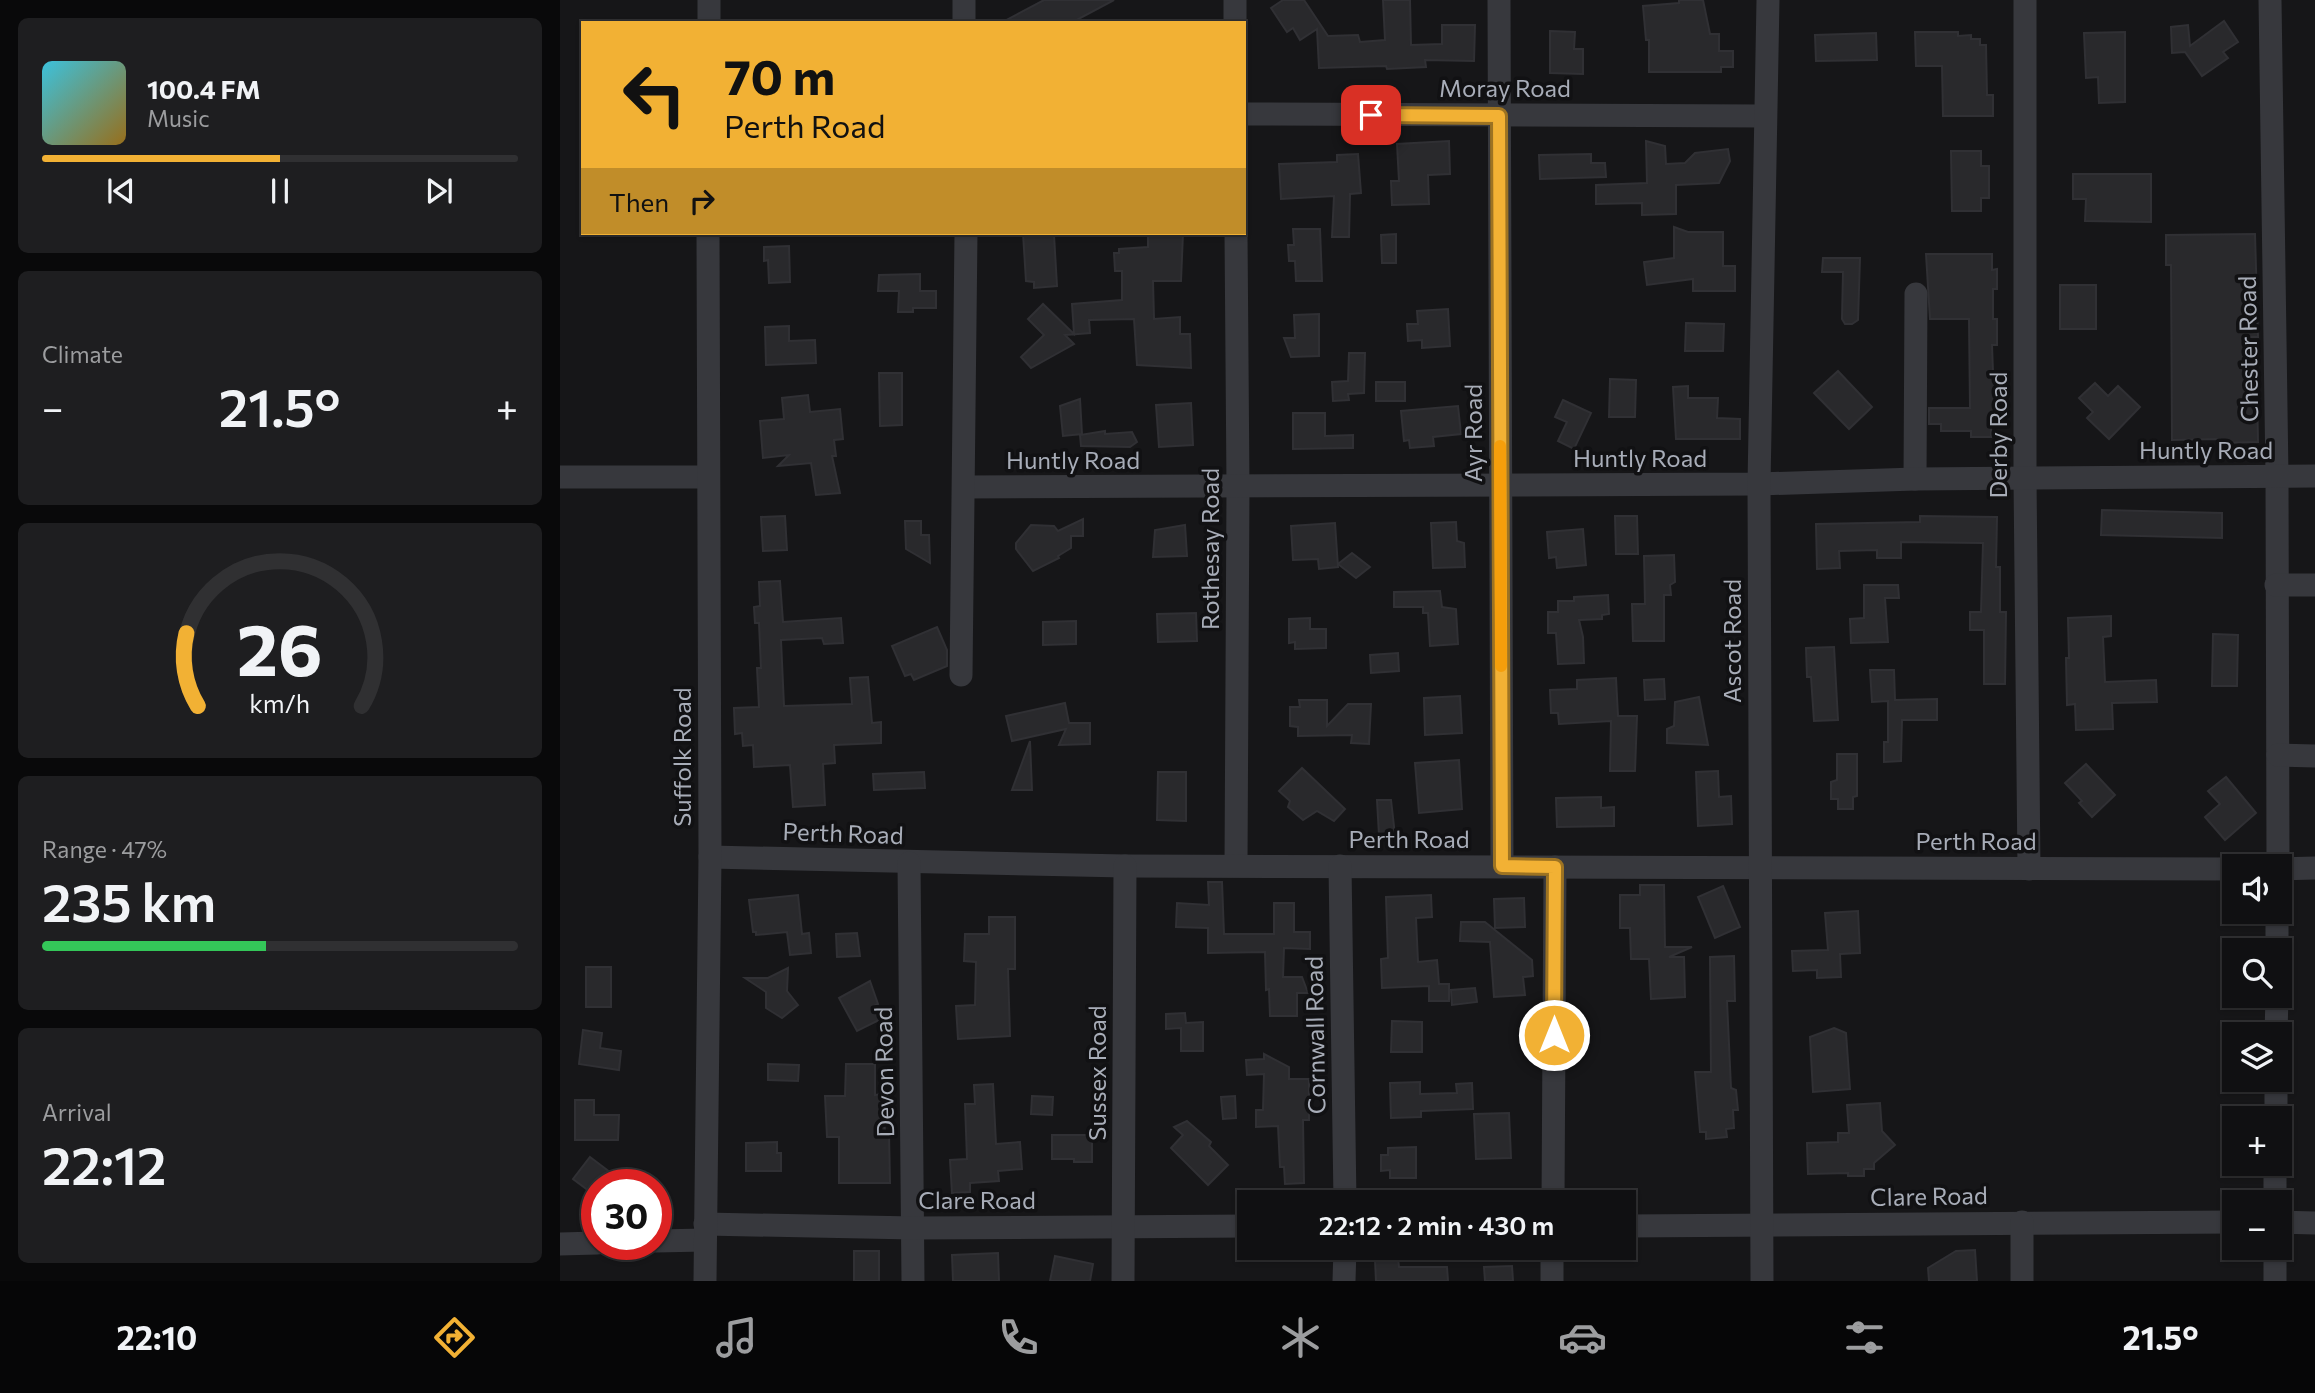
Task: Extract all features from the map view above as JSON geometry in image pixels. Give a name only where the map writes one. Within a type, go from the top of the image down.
[{"type":"street","points":[[709,0],[709,21]]},
{"type":"street","points":[[964,0],[964,21]]},
{"type":"street","points":[[1235,0],[1235,21]]},
{"type":"street","name":"Ayr Road","points":[[1499,0],[1502,866]]},
{"type":"street","name":"Ascot Road","points":[[1762,1281],[1759,484],[1768,0]]},
{"type":"street","name":"Derby Road","points":[[2025,0],[2025,478],[2029,869]]},
{"type":"street","name":"Chester Road","points":[[2270,0],[2279,854]]},
{"type":"street","name":"Moray Road","points":[[1246,114],[1765,116]]},
{"type":"street","name":"Suffolk Road","points":[[705,1281],[710,857],[708,235]]},
{"type":"street","points":[[961,675],[966,235]]},
{"type":"street","name":"Rothesay Road","points":[[1236,235],[1237,865]]},
{"type":"street","points":[[1915,479],[1916,293]]},
{"type":"street","name":"Huntly Road","points":[[964,487],[1759,484],[1915,479],[2315,476]]},
{"type":"street","points":[[560,477],[708,477]]},
{"type":"street","points":[[2276,585],[2315,585]]},
{"type":"street","points":[[2278,755],[2315,756]]},
{"type":"street","name":"Perth Road","points":[[710,857],[1125,866],[2222,869]]},
{"type":"street","name":"Devon Road","points":[[909,863],[913,1281]]},
{"type":"street","name":"Sussex Road","points":[[1123,1281],[1125,866]]},
{"type":"street","name":"Cornwall Road","points":[[1339,866],[1345,1190]]},
{"type":"street","points":[[1553,1190],[1555,867]]},
{"type":"street","points":[[2292,867],[2315,868]]},
{"type":"street","points":[[2022,1222],[2022,1281]]},
{"type":"street","name":"Clare Road","points":[[1636,1226],[2222,1222]]},
{"type":"street","points":[[2292,1222],[2315,1223]]},
{"type":"street","name":"Clare Road","points":[[672,1238],[705,1232],[1237,1226]]},
{"type":"street","points":[[560,1244],[581,1243]]},
{"type":"street","points":[[1344,1281],[1345,1260]]},
{"type":"street","points":[[1552,1260],[1552,1281]]},
{"type":"street","points":[[2275,1260],[2275,1281]]},
{"type":"building","points":[[1044,0],[1114,0],[1075,21],[1005,21]]},
{"type":"building","points":[[1283,0],[1304,0],[1328,36],[1358,35],[1360,42],[1385,40],[1383,0],[1410,0],[1411,45],[1442,44],[1442,25],[1475,25],[1474,61],[1425,60],[1426,67],[1387,69],[1386,66],[1319,68],[1317,29],[1300,40],[1293,28],[1287,32],[1271,8]]},
{"type":"building","points":[[1679,0],[1703,0],[1710,34],[1719,34],[1719,51],[1733,51],[1733,67],[1721,67],[1721,72],[1649,72],[1649,40],[1646,40],[1643,6],[1679,3]]},
{"type":"building","points":[[2224,21],[2238,42],[2223,52],[2228,58],[2202,76],[2185,52],[2172,53],[2171,27],[2188,25],[2190,46]]},
{"type":"building","points":[[1550,31],[1575,32],[1574,49],[1583,49],[1583,74],[1550,73]]},
{"type":"building","points":[[1915,32],[1958,32],[1958,36],[1971,35],[1971,39],[1980,39],[1980,45],[1986,45],[1987,95],[1993,95],[1993,116],[1943,116],[1942,66],[1916,66]]},
{"type":"building","points":[[2125,32],[2125,102],[2099,103],[2098,77],[2086,78],[2084,33]]},
{"type":"building","points":[[1876,33],[1877,60],[1816,61],[1815,35]]},
{"type":"building","points":[[1449,141],[1450,174],[1428,175],[1429,204],[1392,205],[1391,181],[1399,181],[1397,144]]},
{"type":"building","points":[[1646,141],[1665,146],[1666,164],[1685,163],[1695,153],[1728,149],[1730,161],[1719,183],[1676,185],[1676,214],[1642,215],[1642,203],[1596,204],[1596,185],[1647,183]]},
{"type":"building","points":[[1951,151],[1981,151],[1981,166],[1989,166],[1989,198],[1981,198],[1981,211],[1952,211]]},
{"type":"building","points":[[1358,154],[1361,193],[1350,194],[1349,237],[1332,237],[1334,196],[1281,199],[1279,164],[1337,162],[1337,155]]},
{"type":"building","points":[[1591,154],[1591,163],[1605,163],[1606,177],[1540,179],[1539,155]]},
{"type":"building","points":[[2073,174],[2151,174],[2151,222],[2085,221],[2086,199],[2073,199]]},
{"type":"building","points":[[1674,227],[1688,232],[1723,232],[1723,266],[1735,266],[1735,291],[1693,291],[1693,279],[1647,285],[1644,262],[1674,258]]},
{"type":"building","points":[[1293,229],[1320,229],[1322,281],[1296,281],[1295,261],[1289,261],[1288,245],[1294,245]]},
{"type":"building","points":[[1396,234],[1396,263],[1382,263],[1381,235]]},
{"type":"building","points":[[2255,234],[2258,337],[2247,337],[2248,394],[2257,394],[2258,442],[2220,443],[2220,439],[2172,440],[2171,265],[2166,265],[2166,235]]},
{"type":"building","points":[[1023,235],[1054,235],[1057,286],[1034,288],[1034,282],[1026,281]]},
{"type":"building","points":[[1148,235],[1183,235],[1181,281],[1153,281],[1154,319],[1180,317],[1180,334],[1190,334],[1191,368],[1137,365],[1134,319],[1089,320],[1090,333],[1065,335],[1074,344],[1031,368],[1021,357],[1044,335],[1028,319],[1043,304],[1074,334],[1072,304],[1122,300],[1122,271],[1115,271],[1114,253],[1119,253],[1119,249],[1148,247]]},
{"type":"building","points":[[789,246],[790,282],[769,283],[768,260],[764,261],[764,247]]},
{"type":"building","points":[[1926,254],[1992,254],[1992,270],[1997,269],[1997,289],[1993,289],[1993,319],[1997,319],[1997,345],[1992,345],[1993,372],[1998,372],[1998,398],[1996,421],[1991,421],[1991,437],[1971,437],[1971,431],[1941,431],[1941,424],[1929,424],[1929,408],[1970,408],[1969,319],[1930,319]]},
{"type":"building","points":[[1823,258],[1860,258],[1858,320],[1852,324],[1845,324],[1842,319],[1843,272],[1822,272]]},
{"type":"building","points":[[920,274],[920,291],[936,291],[936,308],[913,308],[913,312],[898,312],[899,291],[878,291],[879,275]]},
{"type":"building","points":[[2060,285],[2096,285],[2096,329],[2060,329]]},
{"type":"building","points":[[1448,309],[1450,346],[1422,348],[1422,340],[1408,341],[1407,324],[1418,324],[1417,311]]},
{"type":"building","points":[[1319,314],[1319,356],[1291,357],[1284,338],[1295,338],[1294,315]]},
{"type":"building","points":[[1686,323],[1724,324],[1723,351],[1685,351]]},
{"type":"building","points":[[789,326],[789,341],[815,340],[816,363],[766,365],[765,327]]},
{"type":"building","points":[[1349,353],[1365,353],[1364,393],[1348,394],[1349,400],[1333,401],[1332,382],[1348,381]]},
{"type":"building","points":[[1838,371],[1872,407],[1849,429],[1814,393]]},
{"type":"building","points":[[879,373],[902,373],[902,425],[880,426]]},
{"type":"building","points":[[1610,379],[1636,380],[1635,417],[1609,417]]},
{"type":"building","points":[[1376,382],[1405,382],[1405,401],[1376,401]]},
{"type":"building","points":[[2095,383],[2108,396],[2118,386],[2140,407],[2109,439],[2087,418],[2093,412],[2079,398]]},
{"type":"building","points":[[1688,386],[1688,398],[1718,398],[1717,418],[1740,419],[1740,439],[1676,439],[1673,387]]},
{"type":"building","points":[[808,395],[810,412],[840,409],[843,439],[834,440],[836,456],[832,456],[840,493],[816,495],[811,463],[778,466],[789,455],[763,458],[760,421],[784,419],[782,398]]},
{"type":"building","points":[[1080,399],[1082,434],[1063,436],[1060,406]]},
{"type":"building","points":[[1563,400],[1591,413],[1574,449],[1558,441],[1567,422],[1555,417]]},
{"type":"building","points":[[1191,403],[1193,445],[1159,447],[1156,405]]},
{"type":"building","points":[[1458,406],[1461,434],[1433,437],[1434,446],[1410,448],[1409,440],[1404,441],[1401,411]]},
{"type":"building","points":[[1293,413],[1325,413],[1325,436],[1353,435],[1353,448],[1293,449]]},
{"type":"building","points":[[1105,431],[1105,434],[1132,432],[1137,442],[1130,447],[1081,446],[1080,435]]},
{"type":"building","points":[[2102,510],[2222,513],[2222,538],[2101,535]]},
{"type":"building","points":[[785,516],[787,550],[763,551],[761,517]]},
{"type":"building","points":[[1615,516],[1637,516],[1638,554],[1616,554]]},
{"type":"building","points":[[1920,516],[1997,517],[1996,567],[2000,567],[2000,612],[2006,612],[2005,684],[1984,684],[1984,630],[1970,630],[1970,612],[1981,612],[1983,543],[1901,542],[1901,558],[1877,558],[1877,550],[1839,551],[1840,568],[1817,569],[1816,524],[1920,522]]},
{"type":"building","points":[[1083,519],[1083,536],[1071,536],[1071,548],[1058,556],[1059,558],[1033,571],[1016,549],[1016,543],[1031,525],[1054,526],[1058,531]]},
{"type":"building","points":[[905,521],[921,521],[921,535],[929,535],[930,563],[906,549]]},
{"type":"building","points":[[1456,522],[1457,541],[1464,543],[1465,567],[1433,568],[1431,523]]},
{"type":"building","points":[[1335,523],[1338,567],[1319,569],[1318,559],[1293,560],[1291,526]]},
{"type":"building","points":[[1185,525],[1187,556],[1153,557],[1155,530]]},
{"type":"building","points":[[1583,529],[1586,565],[1557,568],[1556,557],[1549,558],[1547,532]]},
{"type":"building","points":[[1352,553],[1370,567],[1356,578],[1338,564]]},
{"type":"building","points":[[1674,555],[1675,582],[1670,585],[1671,595],[1664,595],[1664,641],[1633,641],[1632,604],[1645,604],[1644,556]]},
{"type":"building","points":[[780,581],[783,622],[841,618],[843,643],[824,644],[822,638],[781,640],[784,706],[852,704],[850,678],[868,677],[872,723],[881,722],[881,743],[834,745],[835,763],[823,764],[825,805],[793,807],[790,765],[754,767],[753,745],[743,746],[742,733],[735,734],[734,708],[759,707],[759,623],[755,623],[754,607],[760,606],[759,582]]},
{"type":"building","points":[[1864,585],[1898,585],[1899,598],[1885,598],[1888,642],[1851,643],[1850,619],[1864,618]]},
{"type":"building","points":[[1440,591],[1442,607],[1456,609],[1458,644],[1430,646],[1428,613],[1423,613],[1423,607],[1394,607],[1394,592]]},
{"type":"building","points":[[1608,595],[1609,614],[1602,615],[1602,619],[1579,620],[1584,663],[1558,664],[1556,633],[1548,633],[1548,612],[1558,612],[1558,601]]},
{"type":"building","points":[[1196,613],[1197,641],[1158,642],[1157,614]]},
{"type":"building","points":[[2111,616],[2111,636],[2103,637],[2105,682],[2156,680],[2157,702],[2112,703],[2113,729],[2076,730],[2075,704],[2067,705],[2068,618]]},
{"type":"building","points":[[1310,618],[1310,629],[1326,629],[1326,648],[1295,649],[1295,642],[1289,643],[1289,619]]},
{"type":"building","points":[[1076,621],[1076,644],[1043,645],[1043,622]]},
{"type":"building","points":[[937,627],[947,650],[947,666],[914,680],[911,674],[905,676],[892,646]]},
{"type":"building","points":[[2213,634],[2238,635],[2237,686],[2212,686]]},
{"type":"building","points":[[1834,647],[1838,720],[1814,721],[1811,677],[1807,677],[1806,648]]},
{"type":"building","points":[[1398,653],[1399,671],[1371,673],[1370,655]]},
{"type":"building","points":[[1870,670],[1894,670],[1895,700],[1937,699],[1937,720],[1902,720],[1901,761],[1884,762],[1884,742],[1888,742],[1888,701],[1872,702]]},
{"type":"building","points":[[1616,678],[1618,716],[1637,716],[1635,771],[1610,771],[1611,721],[1559,724],[1558,713],[1551,713],[1550,690],[1577,689],[1577,680]]},
{"type":"building","points":[[1664,679],[1665,699],[1645,700],[1644,680]]},
{"type":"building","points":[[1460,696],[1462,733],[1425,735],[1424,698]]},
{"type":"building","points":[[1699,697],[1708,745],[1667,743],[1667,729],[1674,726],[1675,702]]},
{"type":"building","points":[[1299,700],[1327,700],[1327,726],[1348,704],[1371,704],[1369,744],[1351,743],[1352,735],[1298,736],[1298,727],[1290,726],[1290,707],[1300,707]]},
{"type":"building","points":[[1065,703],[1069,723],[1090,723],[1090,744],[1059,745],[1066,729],[1012,741],[1006,716]]},
{"type":"building","points":[[1030,741],[1032,790],[1012,790]]},
{"type":"building","points":[[1837,754],[1857,754],[1857,796],[1853,797],[1853,809],[1838,809],[1838,799],[1831,799],[1831,782],[1837,780]]},
{"type":"building","points":[[1459,760],[1462,809],[1419,813],[1415,763]]},
{"type":"building","points":[[2086,764],[2115,795],[2092,817],[2079,803],[2082,801],[2065,783]]},
{"type":"building","points":[[1302,768],[1345,809],[1334,821],[1317,811],[1303,820],[1288,807],[1290,801],[1279,791]]},
{"type":"building","points":[[1718,771],[1719,797],[1731,796],[1732,824],[1698,826],[1696,772]]},
{"type":"building","points":[[924,772],[925,788],[874,790],[873,774]]},
{"type":"building","points":[[1158,772],[1186,772],[1186,821],[1157,820]]},
{"type":"building","points":[[2226,777],[2256,813],[2225,840],[2205,817],[2220,804],[2208,791]]},
{"type":"building","points":[[1601,797],[1601,808],[1614,807],[1614,826],[1557,827],[1556,798]]},
{"type":"building","points":[[1377,800],[1391,800],[1395,835],[1379,835]]},
{"type":"building","points":[[1208,882],[1222,882],[1224,934],[1274,934],[1274,903],[1294,903],[1294,932],[1310,932],[1310,949],[1284,948],[1283,977],[1302,977],[1308,993],[1297,993],[1297,1016],[1270,1016],[1265,952],[1208,953],[1208,928],[1176,927],[1177,903],[1209,905]]},
{"type":"building","points":[[1640,885],[1664,885],[1665,947],[1692,947],[1669,957],[1684,957],[1685,997],[1651,999],[1649,959],[1631,959],[1630,928],[1620,928],[1620,895],[1640,895]]},
{"type":"building","points":[[1723,886],[1740,927],[1715,938],[1698,897]]},
{"type":"building","points":[[798,895],[802,934],[809,933],[811,953],[790,955],[787,932],[756,935],[756,932],[753,932],[749,900]]},
{"type":"building","points":[[1431,895],[1432,917],[1416,918],[1418,962],[1437,960],[1439,984],[1449,984],[1449,1001],[1429,1001],[1429,986],[1382,988],[1381,959],[1388,958],[1386,897]]},
{"type":"building","points":[[1524,898],[1525,927],[1495,928],[1494,899]]},
{"type":"building","points":[[1858,911],[1860,953],[1840,954],[1841,977],[1817,978],[1817,970],[1793,971],[1792,951],[1828,950],[1825,913]]},
{"type":"building","points":[[989,917],[1015,917],[1015,969],[1008,969],[1010,1036],[958,1039],[956,1006],[975,1005],[976,962],[964,961],[965,934],[989,934]]},
{"type":"building","points":[[1461,922],[1485,922],[1532,960],[1533,976],[1523,977],[1525,995],[1494,997],[1490,942],[1460,941]]},
{"type":"building","points":[[857,933],[860,956],[837,957],[836,934]]},
{"type":"building","points":[[1734,956],[1735,1001],[1727,1001],[1731,1088],[1736,1090],[1738,1110],[1733,1110],[1734,1128],[1726,1129],[1727,1137],[1706,1139],[1706,1132],[1700,1132],[1695,1072],[1711,1072],[1710,957]]},
{"type":"building","points":[[586,967],[611,967],[611,1007],[586,1007]]},
{"type":"building","points":[[788,968],[787,991],[798,1005],[782,1018],[766,1008],[766,992],[745,978],[768,978]]},
{"type":"building","points":[[870,981],[878,1004],[874,1006],[881,1019],[857,1031],[839,998]]},
{"type":"building","points":[[1475,988],[1477,1002],[1452,1005],[1451,990]]},
{"type":"building","points":[[1185,1013],[1186,1023],[1203,1022],[1203,1051],[1181,1051],[1181,1028],[1166,1029],[1166,1014]]},
{"type":"building","points":[[1392,1021],[1422,1022],[1422,1052],[1391,1052]]},
{"type":"building","points":[[1834,1028],[1846,1033],[1850,1089],[1813,1092],[1810,1037]]},
{"type":"building","points":[[583,1030],[602,1033],[600,1048],[621,1051],[619,1070],[579,1064]]},
{"type":"building","points":[[1264,1054],[1289,1067],[1289,1079],[1309,1079],[1309,1120],[1303,1120],[1304,1183],[1285,1184],[1284,1167],[1280,1167],[1278,1126],[1256,1127],[1256,1110],[1263,1110],[1264,1074],[1247,1075],[1246,1060],[1264,1059]]},
{"type":"building","points":[[768,1064],[799,1065],[798,1081],[768,1080]]},
{"type":"building","points":[[846,1064],[875,1064],[875,1095],[883,1094],[885,1133],[889,1133],[890,1183],[839,1183],[839,1137],[827,1137],[825,1096],[845,1096]]},
{"type":"building","points":[[1420,1082],[1420,1094],[1457,1093],[1456,1084],[1472,1083],[1473,1109],[1421,1111],[1421,1117],[1391,1118],[1390,1083]]},
{"type":"building","points":[[993,1084],[996,1144],[1020,1142],[1022,1169],[998,1171],[999,1181],[970,1183],[970,1192],[952,1193],[950,1160],[967,1159],[965,1104],[975,1104],[974,1085]]},
{"type":"building","points":[[1032,1096],[1053,1097],[1052,1115],[1031,1114]]},
{"type":"building","points":[[1235,1096],[1236,1118],[1223,1119],[1221,1097]]},
{"type":"building","points":[[575,1100],[594,1100],[594,1115],[619,1115],[618,1140],[575,1140]]},
{"type":"building","points":[[1880,1103],[1882,1131],[1895,1145],[1874,1163],[1874,1169],[1864,1169],[1864,1176],[1848,1176],[1848,1173],[1808,1174],[1807,1143],[1838,1142],[1838,1133],[1849,1133],[1847,1105]]},
{"type":"building","points":[[1509,1113],[1511,1158],[1476,1159],[1474,1114]]},
{"type":"building","points":[[1187,1121],[1211,1142],[1209,1146],[1228,1165],[1208,1185],[1171,1148],[1183,1135],[1174,1127]]},
{"type":"building","points":[[1052,1135],[1092,1135],[1092,1162],[1052,1159]]},
{"type":"building","points":[[777,1142],[777,1153],[781,1153],[781,1171],[746,1171],[746,1143]]},
{"type":"building","points":[[1416,1147],[1416,1178],[1390,1178],[1390,1170],[1381,1171],[1381,1155],[1388,1155],[1388,1148]]},
{"type":"building","points":[[590,1157],[606,1169],[581,1169],[581,1185],[573,1179]]},
{"type":"building","points":[[1975,1250],[1977,1281],[1929,1281],[1928,1268],[1956,1251]]},
{"type":"building","points":[[854,1251],[879,1251],[879,1281],[854,1281]]},
{"type":"building","points":[[998,1253],[999,1281],[953,1281],[952,1255]]},
{"type":"building","points":[[1055,1256],[1093,1264],[1090,1281],[1050,1281]]},
{"type":"building","points":[[1375,1260],[1398,1260],[1399,1267],[1447,1267],[1448,1281],[1376,1281]]},
{"type":"building","points":[[1512,1266],[1513,1281],[1485,1281],[1484,1267]]},
{"type":"slow traffic","points":[[1500,446],[1501,666]]},
{"type":"route","points":[[1371,115],[1499,116],[1502,866],[1555,867],[1554,1035]]}]
